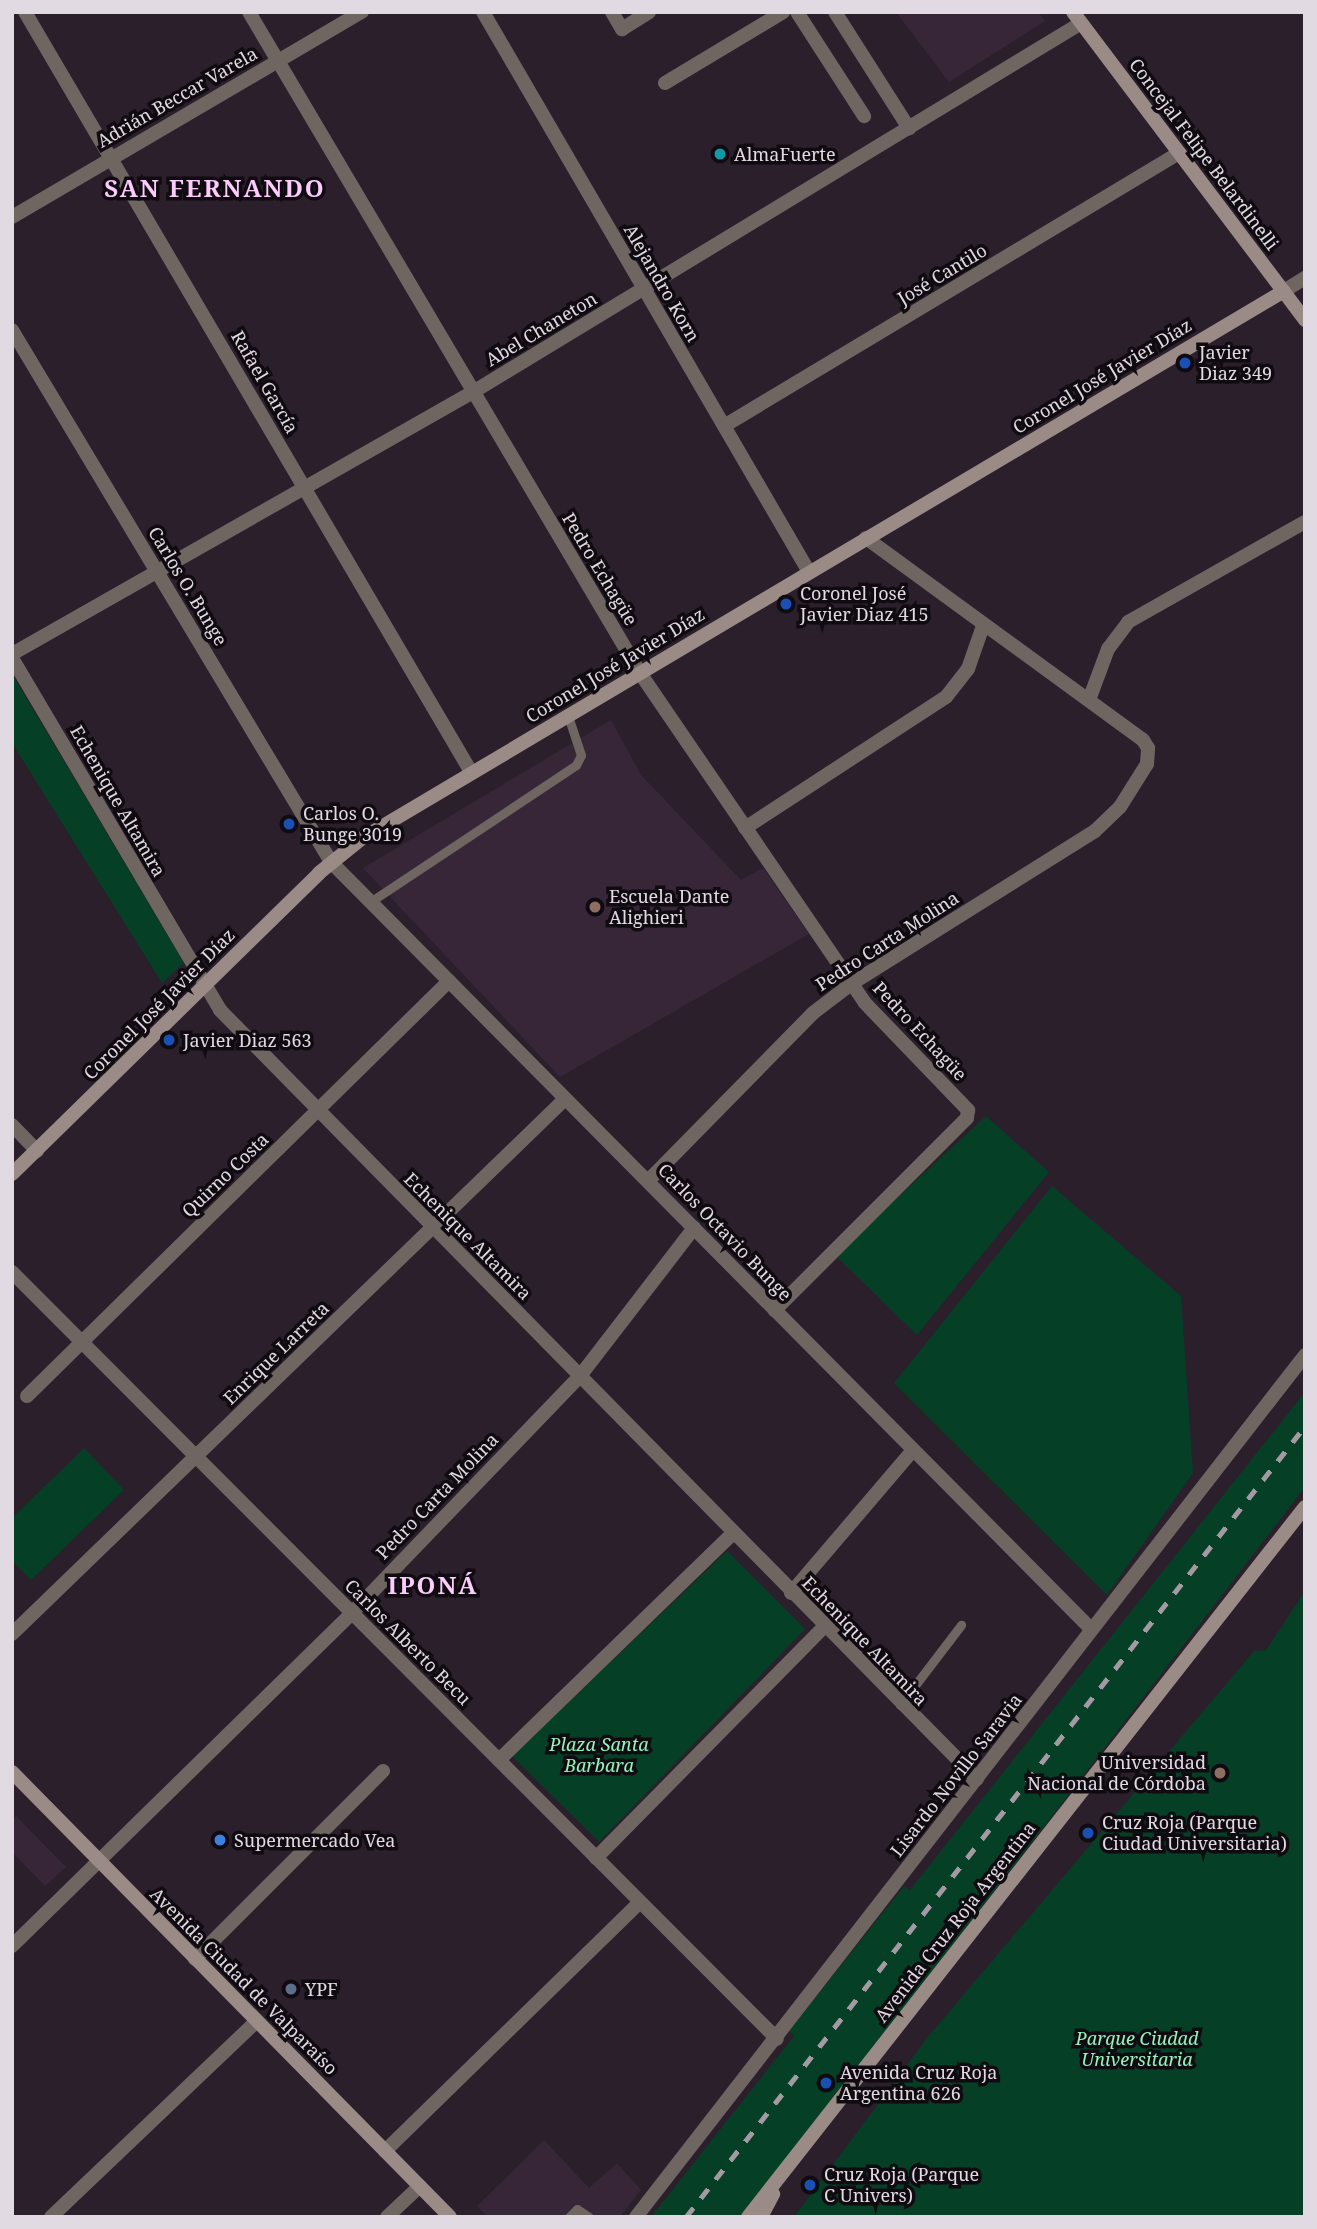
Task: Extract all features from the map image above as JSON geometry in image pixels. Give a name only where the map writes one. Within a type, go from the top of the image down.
[{"type":"main road","name":"Concejal Felipe Belardinelli","points":[[1077,18],[1305,320]]},
{"type":"main road","name":"Coronel José Javier Díaz","points":[[12,1174],[331,862],[471,772],[1284,291]]},
{"type":"main road","name":"Avenida Cruz Roja Argentina","points":[[748,2217],[1305,1507]]},
{"type":"main road","name":"Avenida Ciudad de Valparaíso","points":[[12,1772],[450,2217]]},
{"type":"main road","name":"Avenida Cruz Roja Argentina","points":[[761,2217],[791,2162]]},
{"type":"street","name":"Rafael García","points":[[25,12],[471,772]]},
{"type":"street","name":"Pedro Echagüe","points":[[249,12],[640,673],[851,984],[968,1110],[967,1118],[775,1310]]},
{"type":"street","name":"Adrián Beccar Varela","points":[[12,217],[362,12]]},
{"type":"street","name":"Alejandro Korn","points":[[483,12],[809,572]]},
{"type":"street","points":[[612,12],[622,29],[649,12]]},
{"type":"street","points":[[665,83],[783,12]]},
{"type":"street","points":[[797,12],[864,116]]},
{"type":"street","points":[[835,12],[909,128]]},
{"type":"street","name":"Abel Chaneton","points":[[12,656],[474,392],[909,128],[1077,18]]},
{"type":"street","name":"José Cantilo","points":[[724,426],[1179,153]]},
{"type":"street","name":"Coronel José Javier Díaz","points":[[1284,291],[1305,278]]},
{"type":"street","name":"Carlos O. Bunge","points":[[12,330],[331,862]]},
{"type":"street","points":[[866,538],[983,626],[1088,700],[1108,649],[1128,622],[1305,522]]},
{"type":"street","points":[[745,828],[946,697],[968,668],[983,626]]},
{"type":"street","name":"Echenique Altamira","points":[[12,656],[204,988],[432,1228],[976,1779]]},
{"type":"street","name":"Pedro Carta Molina","points":[[648,1181],[795,1029],[851,984],[1109,821],[1147,764],[1148,748],[1088,700]]},
{"type":"street","name":"Carlos Octavio Bunge","points":[[331,862],[1091,1629]]},
{"type":"street","name":"Quirno Costa","points":[[27,1396],[449,981]]},
{"type":"street","name":"Enrique Larreta","points":[[12,1634],[565,1099]]},
{"type":"street","points":[[12,1125],[37,1151]]},
{"type":"street","name":"Pedro Carta Molina","points":[[12,1946],[100,1863],[352,1613],[579,1376],[694,1228]]},
{"type":"street","name":"Carlos Alberto Becu","points":[[12,1272],[777,2039]]},
{"type":"street","name":"Lisardo Novillo Saravia","points":[[636,2217],[777,2039],[1305,1355]]},
{"type":"street","points":[[790,1593],[913,1450]]},
{"type":"street","points":[[499,1760],[733,1533]]},
{"type":"street","points":[[596,1858],[824,1627]]},
{"type":"street","points":[[195,1959],[383,1771]]},
{"type":"street","points":[[385,2151],[640,1902]]},
{"type":"street","points":[[51,2217],[257,2021]]},
{"type":"street","points":[[387,2217],[419,2186]]},
{"type":"lane","points":[[370,902],[576,765],[581,755],[568,716]]},
{"type":"lane","points":[[900,1705],[961,1625]]},
{"type":"lane","points":[[569,2217],[576,2209],[589,2217]]},
{"type":"shaded area","points":[[896,12],[1038,12],[1045,21],[949,82]]},
{"type":"shaded area","name":"Escuela Dante Alighieri","points":[[611,720],[641,775],[741,880],[763,868],[809,934],[560,1077],[363,868]]},
{"type":"shaded area","points":[[16,1816],[66,1867],[45,1886],[12,1852],[12,1820]]},
{"type":"shaded area","points":[[544,2140],[589,2188],[617,2163],[641,2190],[620,2217],[488,2217],[477,2206]]},
{"type":"green space","points":[[12,674],[184,963],[162,983],[12,743]]},
{"type":"green space","points":[[986,1116],[1049,1172],[917,1335],[835,1255]]},
{"type":"green space","points":[[1052,1186],[1181,1296],[1193,1473],[1107,1595],[894,1383]]},
{"type":"green space","points":[[1305,1392],[1305,1487],[744,2217],[651,2217],[794,2036],[789,2031],[904,1886],[910,1890]]},
{"type":"green space","points":[[84,1448],[124,1490],[31,1580],[12,1561],[12,1518]]},
{"type":"green space","name":"Plaza Santa Barbara","points":[[727,1551],[805,1629],[599,1842],[512,1756]]},
{"type":"green space","name":"Parque Ciudad Universitaria","points":[[1305,1591],[1305,2217],[794,2217],[927,2038],[1254,1651],[1266,1650]]},
{"type":"railway","points":[[686,2217],[1305,1426]]},
{"type":"place","name":"AlmaFuerte","points":[[720,154]]},
{"type":"place","name":"Javier Diaz 349","points":[[1185,363]]},
{"type":"place","name":"Coronel José Javier Diaz 415","points":[[786,604]]},
{"type":"place","name":"Carlos O. Bunge 3019","points":[[289,824]]},
{"type":"place","name":"Escuela Dante Alighieri","points":[[595,907]]},
{"type":"place","name":"Javier Diaz 563","points":[[169,1040]]},
{"type":"place","name":"Universidad Nacional de Córdoba","points":[[1220,1773]]},
{"type":"place","name":"Cruz Roja (Parque Ciudad Universitaria)","points":[[1088,1833]]},
{"type":"place","name":"Supermercado Vea","points":[[220,1840]]},
{"type":"place","name":"YPF","points":[[291,1989]]},
{"type":"place","name":"Avenida Cruz Roja Argentina 626","points":[[826,2083]]},
{"type":"place","name":"Cruz Roja (Parque C Univers)","points":[[810,2185]]},
{"type":"district","name":"SAN FERNANDO","points":[[215,188]]},
{"type":"district","name":"IPONÁ","points":[[433,1585]]}]
